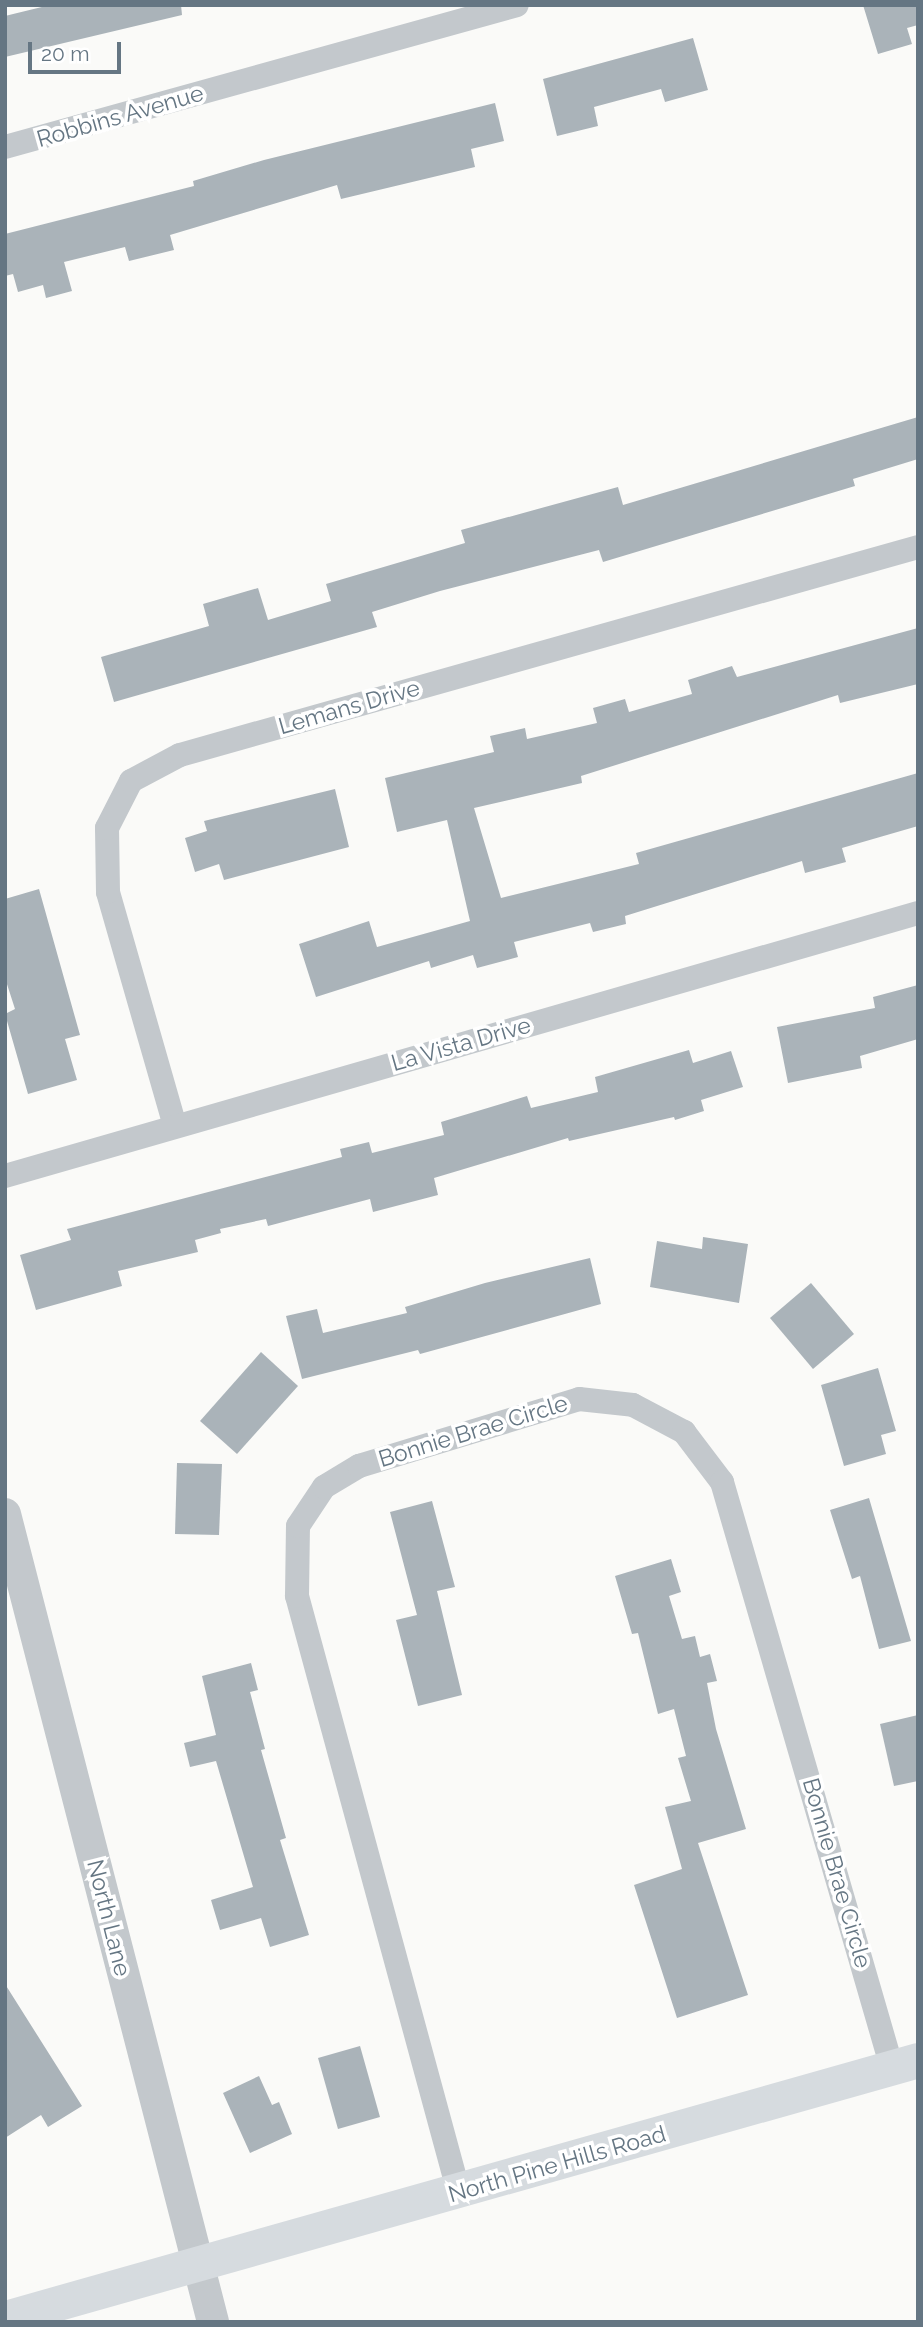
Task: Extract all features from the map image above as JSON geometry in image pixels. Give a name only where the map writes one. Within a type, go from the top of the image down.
[{"type":"main road","name":"North Pine Hills Road","points":[[5,2318],[197,2267],[905,2064]]},
{"type":"street","name":"Robbins Avenue","points":[[5,148],[517,5]]},
{"type":"street","name":"Lemans Drive","points":[[175,1126],[108,892],[107,828],[131,780],[180,755],[918,547]]},
{"type":"street","name":"La Vista Drive","points":[[5,1176],[918,913]]},
{"type":"street","name":"Bonnie Brae Circle","points":[[459,2193],[297,1596],[298,1527],[324,1487],[359,1466],[579,1399],[633,1405],[684,1432],[722,1482],[905,2064]]},
{"type":"street","name":"North Lane","points":[[5,1514],[213,2322]]},
{"type":"building","points":[[50,5],[181,5],[182,15],[5,57],[5,16]]},
{"type":"building","points":[[863,5],[918,5],[918,25],[907,28],[912,44],[878,54]]},
{"type":"building","points":[[693,38],[708,90],[665,102],[661,89],[594,107],[598,126],[557,136],[543,79]]},
{"type":"building","points":[[495,103],[504,141],[471,149],[475,167],[341,199],[337,185],[170,235],[174,250],[129,261],[125,247],[64,262],[72,291],[46,298],[43,285],[18,292],[13,274],[5,276],[5,234],[194,186],[193,181],[264,160]]},
{"type":"building","points":[[918,417],[918,459],[853,479],[855,486],[603,562],[599,550],[440,591],[372,612],[377,627],[114,702],[101,657],[209,626],[203,604],[258,588],[268,620],[331,601],[326,584],[465,543],[461,530],[618,487],[623,505]]},
{"type":"building","points":[[918,628],[918,684],[840,703],[838,695],[581,776],[582,783],[474,808],[501,898],[639,864],[636,853],[918,773],[918,826],[842,848],[846,862],[805,873],[802,861],[625,916],[626,924],[593,932],[590,923],[514,942],[518,957],[477,968],[473,955],[431,968],[429,961],[316,997],[299,944],[369,921],[377,947],[470,921],[447,820],[397,832],[385,778],[494,752],[490,736],[525,728],[527,739],[597,723],[593,708],[625,699],[629,712],[692,694],[688,680],[732,666],[737,677]]},
{"type":"building","points":[[335,789],[349,847],[224,880],[219,864],[195,872],[185,838],[207,831],[204,821]]},
{"type":"building","points":[[39,889],[80,1035],[65,1039],[77,1080],[28,1094],[5,1014],[15,1009],[5,978],[5,899]]},
{"type":"building","points":[[918,985],[918,1039],[860,1056],[862,1068],[788,1083],[777,1027],[875,1008],[873,997]]},
{"type":"building","points":[[689,1050],[693,1063],[731,1051],[743,1087],[701,1100],[704,1111],[675,1120],[674,1117],[569,1141],[568,1138],[434,1178],[438,1195],[373,1212],[370,1199],[268,1226],[266,1219],[220,1229],[221,1233],[195,1240],[198,1252],[118,1271],[122,1286],[36,1310],[20,1255],[71,1240],[67,1229],[342,1157],[340,1149],[369,1142],[372,1153],[444,1135],[441,1122],[527,1096],[531,1108],[598,1092],[595,1077]]},
{"type":"building","points":[[703,1237],[748,1244],[739,1303],[650,1287],[657,1241],[702,1249]]},
{"type":"building","points":[[590,1258],[601,1304],[420,1354],[418,1350],[302,1379],[286,1316],[317,1309],[323,1333],[407,1313],[405,1307],[485,1283]]},
{"type":"building","points":[[811,1283],[854,1334],[813,1369],[770,1318]]},
{"type":"building","points":[[261,1352],[298,1386],[237,1454],[200,1421]]},
{"type":"building","points":[[878,1368],[896,1431],[881,1435],[886,1454],[844,1466],[821,1385]]},
{"type":"building","points":[[177,1463],[222,1464],[219,1535],[175,1534]]},
{"type":"building","points":[[869,1498],[911,1641],[879,1649],[860,1576],[852,1579],[830,1510]]},
{"type":"building","points":[[432,1501],[455,1587],[437,1591],[462,1695],[418,1706],[396,1620],[417,1615],[390,1512]]},
{"type":"building","points":[[671,1559],[681,1592],[669,1596],[682,1639],[695,1636],[700,1657],[710,1654],[717,1681],[707,1683],[716,1729],[746,1829],[698,1843],[748,1995],[677,2018],[634,1885],[682,1869],[665,1807],[691,1801],[678,1758],[686,1756],[674,1709],[658,1714],[638,1633],[632,1634],[615,1576]]},
{"type":"building","points":[[251,1663],[258,1690],[250,1692],[265,1749],[261,1750],[286,1838],[280,1840],[309,1935],[270,1947],[261,1918],[220,1930],[211,1900],[253,1887],[216,1761],[190,1767],[184,1743],[216,1735],[202,1676]]},
{"type":"building","points":[[918,1715],[918,1781],[894,1786],[880,1724]]},
{"type":"building","points":[[5,1984],[82,2106],[48,2127],[41,2115],[5,2138]]},
{"type":"building","points":[[360,2046],[380,2117],[338,2129],[318,2058]]},
{"type":"building","points":[[259,2076],[272,2105],[279,2102],[292,2134],[250,2153],[223,2093]]}]
